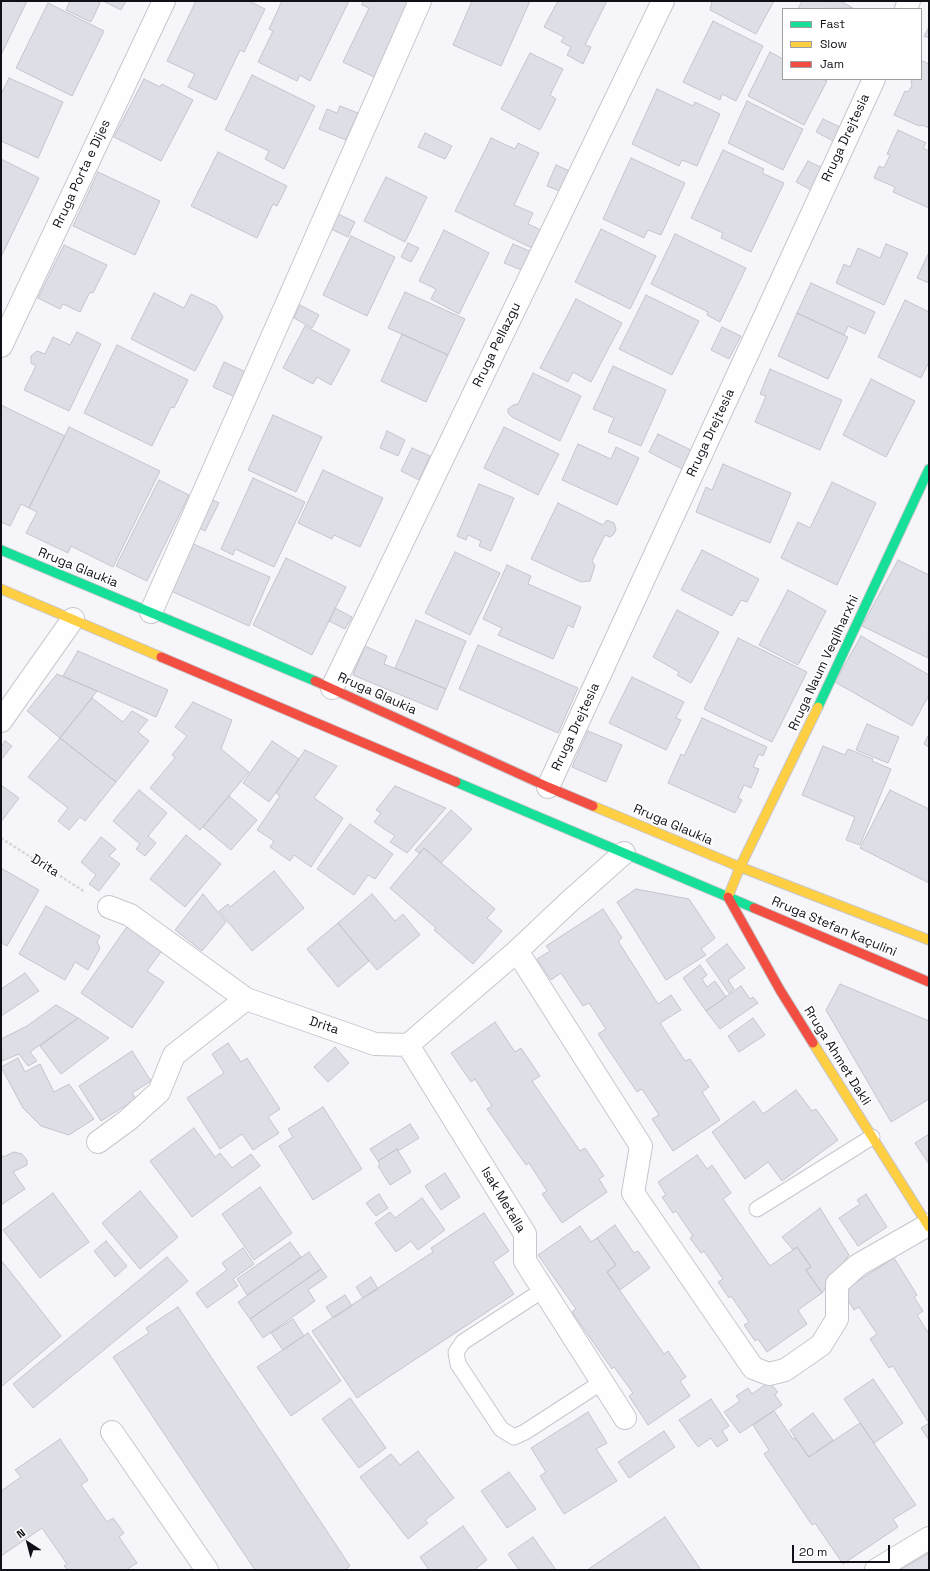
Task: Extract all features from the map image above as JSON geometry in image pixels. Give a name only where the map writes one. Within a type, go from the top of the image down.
[{"type":"main road","name":"Rruga Naum Veqilharxhi","points":[[728,897],[740,868],[834,674],[929,469]]},
{"type":"main road","name":"Rruga Glaukia","points":[[1,550],[332,688],[548,786],[740,868]]},
{"type":"main road","points":[[1,589],[728,897]]},
{"type":"main road","name":"Rruga Stefan Kaçulini","points":[[740,868],[929,940]]},
{"type":"main road","name":"Rruga Stefan Kaçulini","points":[[728,897],[929,982]]},
{"type":"main road","name":"Rruga Ahmet Dakli","points":[[728,897],[780,990],[929,1226]]},
{"type":"street","name":"Rruga Porta e Dijes","points":[[1,346],[164,1]]},
{"type":"street","points":[[151,612],[420,1]]},
{"type":"street","name":"Rruga Pellazgu","points":[[332,688],[663,1]]},
{"type":"street","name":"Rruga Drejtesia","points":[[548,786],[874,80]]},
{"type":"street","points":[[1,721],[73,619]]},
{"type":"street","points":[[408,1045],[517,951],[624,853]]},
{"type":"street","name":"Drita","points":[[110,907],[130,915],[246,999],[375,1044],[408,1045]]},
{"type":"street","points":[[517,951],[640,1146],[633,1193],[753,1368],[769,1374],[785,1370],[820,1345],[837,1318],[837,1284],[858,1265],[929,1226]]},
{"type":"street","points":[[98,1142],[128,1120],[159,1092],[174,1055],[246,999]]},
{"type":"street","name":"Isak Metalla","points":[[408,1045],[525,1234],[525,1261],[625,1418]]},
{"type":"street","points":[[112,1432],[207,1570]]},
{"type":"street","points":[[876,1570],[929,1538]]},
{"type":"lane","points":[[757,1209],[872,1137]]},
{"type":"lane","points":[[543,1290],[463,1342],[456,1352],[458,1364],[501,1429],[514,1437],[525,1432],[602,1382]]},
{"type":"path","name":"Drita","points":[[1,838],[110,907]]},
{"type":"building","points":[[1,1],[27,1],[1,55]]},
{"type":"building","points":[[70,1],[96,1],[100,3],[91,22],[66,10]]},
{"type":"building","points":[[103,1],[126,1],[121,10]]},
{"type":"building","points":[[196,1],[249,1],[265,9],[244,52],[240,50],[216,100],[188,87],[195,74],[167,61]]},
{"type":"building","points":[[282,1],[349,1],[310,81],[300,75],[297,81],[258,62],[273,31],[269,29]]},
{"type":"building","points":[[363,1],[414,1],[376,78],[343,62],[369,8],[362,5]]},
{"type":"building","points":[[472,1],[530,1],[501,66],[453,45]]},
{"type":"building","points":[[558,1],[607,1],[585,45],[591,47],[583,64],[567,55],[571,47],[561,42],[564,37],[544,27]]},
{"type":"building","points":[[712,1],[774,1],[756,34],[710,10]]},
{"type":"building","points":[[802,1],[840,1],[853,8],[798,8]]},
{"type":"building","points":[[48,3],[104,31],[72,96],[16,68]]},
{"type":"building","points":[[713,21],[763,46],[736,101],[722,94],[720,100],[683,82]]},
{"type":"building","points":[[929,27],[929,38],[924,36]]},
{"type":"building","points":[[770,52],[782,58],[782,80],[827,81],[804,125],[748,96]]},
{"type":"building","points":[[530,53],[563,69],[550,95],[556,99],[540,130],[501,109]]},
{"type":"building","points":[[923,61],[929,64],[929,128],[922,125],[919,126],[894,115],[905,91],[908,92],[912,86],[911,80],[922,80]]},
{"type":"building","points":[[252,75],[315,106],[284,169],[265,159],[269,151],[225,130]]},
{"type":"building","points":[[9,78],[63,102],[38,158],[1,141],[1,94]]},
{"type":"building","points":[[144,79],[160,87],[162,84],[193,100],[161,161],[114,137]]},
{"type":"building","points":[[657,89],[693,106],[695,102],[720,114],[697,166],[682,160],[679,166],[632,144]]},
{"type":"building","points":[[747,101],[803,129],[783,170],[728,143]]},
{"type":"building","points":[[340,106],[358,113],[346,140],[319,129],[327,109],[337,113]]},
{"type":"building","points":[[823,119],[842,128],[835,142],[816,132]]},
{"type":"building","points":[[898,130],[926,143],[923,148],[929,151],[929,208],[893,192],[895,187],[874,178],[879,166],[884,168],[890,155],[887,154]]},
{"type":"building","points":[[425,133],[452,146],[445,159],[418,147]]},
{"type":"building","points":[[491,138],[515,149],[518,143],[539,153],[514,205],[533,213],[528,224],[543,231],[534,249],[455,211]]},
{"type":"building","points":[[723,150],[764,169],[762,173],[784,183],[751,252],[721,238],[723,233],[691,218]]},
{"type":"building","points":[[218,152],[287,186],[277,206],[273,204],[257,238],[191,206]]},
{"type":"building","points":[[631,158],[685,183],[661,235],[648,230],[644,238],[603,219]]},
{"type":"building","points":[[1,159],[39,178],[1,257]]},
{"type":"building","points":[[808,161],[825,169],[813,191],[796,182]]},
{"type":"building","points":[[556,165],[572,172],[562,192],[547,186]]},
{"type":"building","points":[[98,172],[160,201],[135,255],[73,226]]},
{"type":"building","points":[[386,177],[427,197],[405,242],[364,221]]},
{"type":"building","points":[[338,214],[355,222],[348,237],[331,229]]},
{"type":"building","points":[[601,229],[656,256],[630,309],[575,282]]},
{"type":"building","points":[[444,230],[489,253],[459,314],[431,299],[436,289],[419,281]]},
{"type":"building","points":[[675,234],[746,268],[720,322],[707,315],[708,312],[651,284]]},
{"type":"building","points":[[351,236],[395,257],[367,316],[323,295]]},
{"type":"building","points":[[408,243],[419,248],[411,262],[401,257]]},
{"type":"building","points":[[513,244],[532,252],[524,271],[504,263]]},
{"type":"building","points":[[886,244],[908,253],[884,305],[836,283],[844,264],[850,267],[858,248],[880,258]]},
{"type":"building","points":[[64,245],[107,265],[93,293],[90,292],[80,312],[63,304],[60,309],[38,298]]},
{"type":"building","points":[[929,252],[929,283],[917,278]]},
{"type":"building","points":[[811,283],[875,312],[865,334],[848,326],[844,335],[797,313]]},
{"type":"building","points":[[405,292],[465,319],[448,355],[388,328]]},
{"type":"building","points":[[154,293],[184,308],[191,294],[216,306],[223,317],[195,371],[131,339]]},
{"type":"building","points":[[646,295],[699,321],[672,375],[619,349]]},
{"type":"building","points":[[576,299],[622,323],[591,382],[573,372],[568,382],[540,368]]},
{"type":"building","points":[[905,300],[929,312],[929,362],[921,378],[878,357]]},
{"type":"building","points":[[300,305],[319,315],[312,328],[294,318]]},
{"type":"building","points":[[797,313],[848,337],[828,379],[778,356]]},
{"type":"building","points":[[305,326],[350,350],[331,385],[317,377],[313,384],[283,368]]},
{"type":"building","points":[[722,327],[741,336],[729,359],[711,350]]},
{"type":"building","points":[[77,332],[101,344],[69,411],[24,390],[36,366],[31,363],[31,356],[37,351],[45,354],[53,337],[70,345]]},
{"type":"building","points":[[402,334],[448,355],[426,402],[381,381]]},
{"type":"building","points":[[117,345],[188,380],[174,408],[171,407],[152,446],[84,413]]},
{"type":"building","points":[[224,362],[246,372],[235,397],[213,387]]},
{"type":"building","points":[[613,366],[666,390],[641,446],[608,432],[614,418],[593,409]]},
{"type":"building","points":[[770,369],[842,400],[820,450],[755,422],[766,396],[760,394]]},
{"type":"building","points":[[533,373],[581,396],[560,441],[512,417],[508,413],[508,409],[513,405],[518,404]]},
{"type":"building","points":[[871,379],[915,401],[886,457],[843,435]]},
{"type":"building","points":[[1,405],[65,436],[29,508],[21,504],[10,526],[1,522]]},
{"type":"building","points":[[273,415],[322,437],[296,492],[248,470]]},
{"type":"building","points":[[69,427],[160,471],[113,567],[71,546],[68,553],[26,533],[37,512],[29,508]]},
{"type":"building","points":[[504,427],[559,454],[538,495],[484,468]]},
{"type":"building","points":[[387,431],[405,440],[398,456],[380,448]]},
{"type":"building","points":[[658,434],[691,450],[682,469],[649,452]]},
{"type":"building","points":[[578,444],[611,459],[616,447],[639,458],[617,505],[562,480]]},
{"type":"building","points":[[412,448],[430,456],[419,480],[401,471]]},
{"type":"building","points":[[723,464],[791,493],[770,543],[696,512],[706,487],[712,490]]},
{"type":"building","points":[[323,470],[383,498],[360,547],[334,535],[332,539],[298,523]]},
{"type":"building","points":[[253,478],[305,502],[274,567],[235,549],[233,555],[221,549]]},
{"type":"building","points":[[159,480],[189,495],[147,581],[116,566]]},
{"type":"building","points":[[832,482],[876,503],[837,585],[781,558],[798,522],[810,528]]},
{"type":"building","points":[[479,484],[514,498],[491,551],[479,546],[481,541],[468,535],[466,540],[457,536]]},
{"type":"building","points":[[208,498],[219,503],[205,531],[195,526]]},
{"type":"building","points":[[558,503],[603,525],[607,520],[614,523],[616,529],[614,534],[610,537],[605,535],[592,561],[595,566],[590,581],[581,582],[531,559]]},
{"type":"building","points":[[191,543],[270,577],[249,626],[171,591]]},
{"type":"building","points":[[702,550],[759,579],[747,602],[741,600],[732,616],[681,590]]},
{"type":"building","points":[[455,552],[500,573],[470,635],[425,613]]},
{"type":"building","points":[[286,558],[346,587],[312,655],[253,625]]},
{"type":"building","points":[[898,560],[929,575],[928,658],[862,626]]},
{"type":"building","points":[[507,565],[531,576],[528,584],[581,607],[573,628],[568,625],[553,659],[498,635],[502,628],[483,619]]},
{"type":"building","points":[[788,590],[826,611],[798,665],[759,645]]},
{"type":"building","points":[[335,608],[352,617],[345,629],[329,621]]},
{"type":"building","points":[[677,610],[719,632],[691,683],[677,675],[679,672],[653,657]]},
{"type":"building","points":[[416,620],[466,641],[446,689],[395,668]]},
{"type":"building","points":[[861,636],[929,675],[929,695],[912,726],[835,682]]},
{"type":"building","points":[[738,638],[807,672],[772,742],[704,709]]},
{"type":"building","points":[[478,645],[578,688],[558,733],[459,689]]},
{"type":"building","points":[[365,646],[387,656],[384,664],[446,689],[437,710],[353,675]]},
{"type":"building","points":[[78,651],[168,690],[156,717],[63,676]]},
{"type":"building","points":[[57,674],[97,691],[60,738],[27,711]]},
{"type":"building","points":[[632,677],[684,702],[676,718],[681,720],[666,750],[609,723]]},
{"type":"building","points":[[92,698],[123,722],[132,711],[148,720],[138,732],[149,741],[116,782],[60,738]]},
{"type":"building","points":[[193,702],[232,720],[221,749],[249,772],[200,830],[150,788],[175,758],[172,755],[187,736],[175,727]]},
{"type":"building","points":[[702,718],[767,747],[763,756],[759,754],[753,767],[759,769],[751,788],[744,785],[738,798],[742,800],[735,813],[668,783],[681,754],[684,756]]},
{"type":"building","points":[[867,724],[899,737],[888,763],[856,750]]},
{"type":"building","points":[[588,731],[622,745],[606,782],[572,767]]},
{"type":"building","points":[[929,734],[929,747],[924,744]]},
{"type":"building","points":[[60,738],[116,782],[85,821],[80,817],[69,830],[58,821],[68,808],[28,777]]},
{"type":"building","points":[[5,741],[12,746],[1,760],[1,747]]},
{"type":"building","points":[[272,741],[299,759],[269,802],[243,783]]},
{"type":"building","points":[[823,746],[845,755],[848,749],[873,759],[872,761],[891,769],[860,845],[846,840],[855,817],[802,795]]},
{"type":"building","points":[[305,750],[337,766],[314,798],[343,818],[311,867],[294,855],[290,861],[270,847],[274,841],[257,830],[280,796],[276,793]]},
{"type":"building","points":[[1,785],[19,798],[1,822]]},
{"type":"building","points":[[395,786],[446,808],[407,853],[390,842],[395,836],[374,822],[381,813],[376,810]]},
{"type":"building","points":[[139,790],[167,813],[148,836],[156,843],[145,856],[136,849],[140,844],[113,821]]},
{"type":"building","points":[[890,790],[929,809],[929,883],[860,848]]},
{"type":"building","points":[[229,796],[257,820],[231,850],[203,827]]},
{"type":"building","points":[[451,810],[472,829],[441,863],[424,848],[419,853],[415,850]]},
{"type":"building","points":[[350,824],[393,854],[375,879],[368,875],[354,895],[317,869]]},
{"type":"building","points":[[186,835],[221,864],[185,907],[150,879]]},
{"type":"building","points":[[101,837],[116,849],[109,856],[120,864],[99,891],[89,884],[96,875],[81,862]]},
{"type":"building","points":[[424,848],[495,909],[487,918],[502,931],[473,964],[434,930],[436,928],[390,888]]},
{"type":"building","points":[[1,868],[39,890],[7,946],[1,943]]},
{"type":"building","points":[[274,871],[304,908],[252,951],[219,911],[228,904],[230,907]]},
{"type":"building","points":[[636,889],[689,899],[715,938],[701,949],[706,955],[666,980],[617,902]]},
{"type":"building","points":[[203,894],[226,922],[202,951],[175,930]]},
{"type":"building","points":[[372,894],[395,921],[403,914],[420,935],[377,970],[338,923]]},
{"type":"building","points":[[46,906],[100,936],[97,942],[100,948],[88,970],[75,962],[65,980],[19,954]]},
{"type":"building","points":[[603,909],[622,938],[618,941],[658,1004],[671,995],[681,1010],[660,1023],[685,1061],[690,1059],[709,1087],[702,1092],[720,1120],[673,1151],[652,1119],[659,1115],[642,1089],[637,1092],[598,1034],[606,1029],[589,1003],[583,1006],[561,973],[551,980],[537,959],[550,951],[546,946]]},
{"type":"building","points":[[338,923],[369,961],[338,987],[307,949]]},
{"type":"building","points":[[128,925],[163,949],[147,971],[164,982],[132,1028],[81,993]]},
{"type":"building","points":[[727,944],[745,968],[728,980],[734,989],[729,993],[706,960]]},
{"type":"building","points":[[700,965],[707,975],[702,979],[707,987],[715,981],[726,997],[706,1011],[683,978]]},
{"type":"building","points":[[25,973],[39,991],[1,1016],[1,989]]},
{"type":"building","points":[[840,984],[929,1021],[929,1099],[891,1122],[826,1010]]},
{"type":"building","points":[[741,986],[750,999],[753,997],[758,1003],[720,1029],[706,1011]]},
{"type":"building","points":[[56,1005],[78,1018],[30,1052],[37,1061],[28,1066],[19,1054],[2,1061],[1,1039],[27,1026]]},
{"type":"building","points":[[78,1018],[109,1038],[61,1074],[40,1046]]},
{"type":"building","points":[[753,1018],[765,1035],[739,1052],[728,1036]]},
{"type":"building","points":[[495,1022],[515,1052],[521,1048],[540,1076],[532,1081],[580,1151],[585,1148],[604,1176],[599,1179],[607,1192],[562,1223],[542,1194],[547,1191],[529,1163],[526,1165],[487,1109],[492,1106],[475,1079],[471,1082],[451,1053]]},
{"type":"building","points":[[228,1043],[241,1062],[247,1058],[280,1109],[268,1117],[279,1133],[253,1150],[242,1134],[220,1149],[187,1098],[224,1073],[212,1054]]},
{"type":"building","points":[[335,1047],[349,1063],[328,1082],[314,1067]]},
{"type":"building","points":[[132,1051],[151,1081],[132,1093],[136,1099],[101,1121],[79,1086]]},
{"type":"building","points":[[18,1058],[25,1072],[40,1064],[54,1092],[69,1084],[94,1119],[69,1135],[41,1126],[23,1108],[1,1067]]},
{"type":"building","points":[[796,1090],[812,1111],[816,1109],[838,1140],[782,1181],[768,1162],[745,1179],[712,1132],[754,1101],[763,1114]]},
{"type":"building","points":[[323,1107],[362,1169],[313,1200],[279,1146],[293,1137],[288,1129]]},
{"type":"building","points":[[410,1124],[419,1138],[378,1161],[370,1149]]},
{"type":"building","points":[[194,1128],[215,1157],[220,1153],[232,1168],[251,1154],[260,1166],[192,1217],[150,1161]]},
{"type":"building","points":[[929,1134],[929,1164],[915,1143]]},
{"type":"building","points":[[397,1149],[411,1172],[390,1185],[378,1166],[380,1165],[378,1161]]},
{"type":"building","points":[[14,1152],[22,1154],[27,1160],[27,1165],[13,1172],[25,1189],[1,1205],[1,1153],[3,1157]]},
{"type":"building","points":[[697,1155],[707,1169],[712,1165],[731,1193],[723,1199],[770,1266],[797,1247],[811,1267],[806,1270],[822,1293],[798,1310],[807,1324],[767,1352],[758,1339],[755,1341],[744,1325],[749,1322],[731,1296],[729,1298],[718,1282],[723,1279],[704,1251],[701,1253],[690,1238],[693,1236],[676,1211],[673,1213],[662,1197],[666,1195],[658,1182]]},
{"type":"building","points":[[445,1173],[460,1197],[441,1210],[425,1186]]},
{"type":"building","points":[[260,1187],[292,1233],[254,1260],[222,1214]]},
{"type":"building","points":[[140,1191],[178,1237],[140,1269],[102,1223]]},
{"type":"building","points":[[53,1193],[89,1242],[40,1278],[3,1230]]},
{"type":"building","points":[[379,1194],[388,1208],[376,1216],[366,1203]]},
{"type":"building","points":[[866,1194],[887,1227],[858,1246],[839,1218],[860,1204],[857,1200]]},
{"type":"building","points":[[422,1198],[445,1230],[418,1250],[411,1241],[396,1252],[375,1223],[390,1212],[395,1218]]},
{"type":"building","points":[[820,1208],[849,1255],[822,1293],[806,1270],[811,1267],[797,1247],[793,1250],[782,1237]]},
{"type":"building","points":[[484,1213],[509,1251],[493,1262],[514,1294],[357,1398],[312,1331],[433,1252],[431,1248]]},
{"type":"building","points":[[615,1225],[634,1253],[638,1251],[650,1268],[620,1290],[607,1272],[616,1265],[597,1238]]},
{"type":"building","points":[[580,1226],[591,1242],[597,1238],[616,1265],[607,1272],[664,1354],[668,1351],[686,1377],[680,1381],[690,1396],[648,1425],[629,1396],[633,1393],[614,1367],[612,1369],[572,1312],[576,1309],[538,1255]]},
{"type":"building","points":[[106,1241],[127,1266],[115,1277],[94,1251]]},
{"type":"building","points":[[290,1242],[301,1257],[247,1295],[237,1279]]},
{"type":"building","points":[[243,1248],[254,1264],[233,1279],[238,1286],[207,1308],[196,1293],[227,1270],[222,1263]]},
{"type":"building","points":[[309,1252],[321,1269],[250,1319],[238,1302]]},
{"type":"building","points":[[167,1257],[188,1281],[33,1408],[13,1384]]},
{"type":"building","points":[[894,1258],[917,1295],[914,1297],[923,1311],[917,1315],[929,1334],[929,1423],[893,1366],[889,1368],[870,1339],[877,1334],[859,1307],[854,1310],[842,1291]]},
{"type":"building","points":[[1,1260],[61,1336],[1,1387]]},
{"type":"building","points":[[321,1269],[327,1277],[308,1290],[315,1301],[263,1338],[250,1319]]},
{"type":"building","points":[[371,1277],[378,1289],[363,1298],[356,1287]]},
{"type":"building","points":[[345,1295],[352,1306],[333,1318],[326,1307]]},
{"type":"building","points":[[178,1307],[350,1566],[345,1570],[255,1570],[113,1357],[149,1333],[146,1328]]},
{"type":"building","points":[[293,1319],[304,1336],[283,1350],[271,1333]]},
{"type":"building","points":[[308,1333],[341,1381],[291,1416],[257,1367]]},
{"type":"building","points":[[873,1379],[903,1423],[874,1443],[844,1399]]},
{"type":"building","points":[[769,1382],[778,1392],[775,1395],[782,1405],[740,1433],[724,1412],[740,1401],[736,1396],[748,1388],[752,1394]]},
{"type":"building","points":[[350,1398],[386,1448],[359,1468],[322,1419]]},
{"type":"building","points":[[711,1399],[729,1426],[722,1431],[728,1440],[717,1447],[711,1438],[698,1447],[679,1420]]},
{"type":"building","points":[[774,1411],[793,1439],[795,1438],[809,1457],[860,1423],[916,1505],[893,1519],[898,1527],[843,1564],[815,1523],[812,1525],[764,1454],[769,1450],[753,1425]]},
{"type":"building","points":[[588,1412],[607,1443],[596,1449],[617,1481],[564,1514],[540,1476],[546,1472],[531,1448]]},
{"type":"building","points":[[813,1413],[833,1440],[809,1457],[790,1430]]},
{"type":"building","points":[[929,1423],[929,1440],[921,1428]]},
{"type":"building","points":[[664,1431],[675,1447],[629,1478],[618,1462]]},
{"type":"building","points":[[60,1439],[88,1480],[81,1485],[107,1522],[113,1518],[124,1533],[119,1537],[137,1563],[126,1570],[68,1570],[64,1566],[67,1564],[42,1528],[1,1556],[1,1491],[21,1477],[15,1470]]},
{"type":"building","points":[[418,1451],[454,1498],[425,1520],[428,1523],[408,1539],[360,1477],[391,1454],[400,1465]]},
{"type":"building","points":[[509,1472],[536,1509],[507,1528],[481,1491]]},
{"type":"building","points":[[665,1517],[701,1570],[587,1570]]},
{"type":"building","points":[[463,1526],[487,1560],[474,1570],[429,1570],[420,1557]]},
{"type":"building","points":[[533,1537],[556,1570],[519,1570],[508,1554]]},
{"type":"building","points":[[929,1553],[929,1570],[900,1570]]},
{"type":"traffic: fast","points":[[818,707],[929,469]]},
{"type":"traffic: fast","points":[[1,550],[315,681]]},
{"type":"traffic: fast","points":[[456,782],[754,908]]},
{"type":"traffic: slow","points":[[1,589],[161,657]]},
{"type":"traffic: slow","points":[[728,897],[740,867],[818,707]]},
{"type":"traffic: slow","points":[[593,806],[740,867],[929,940]]},
{"type":"traffic: slow","points":[[813,1043],[929,1227]]},
{"type":"traffic: jam","points":[[161,657],[456,782]]},
{"type":"traffic: jam","points":[[315,681],[593,806]]},
{"type":"traffic: jam","points":[[728,897],[780,990],[813,1043]]},
{"type":"traffic: jam","points":[[754,908],[929,982]]}]
